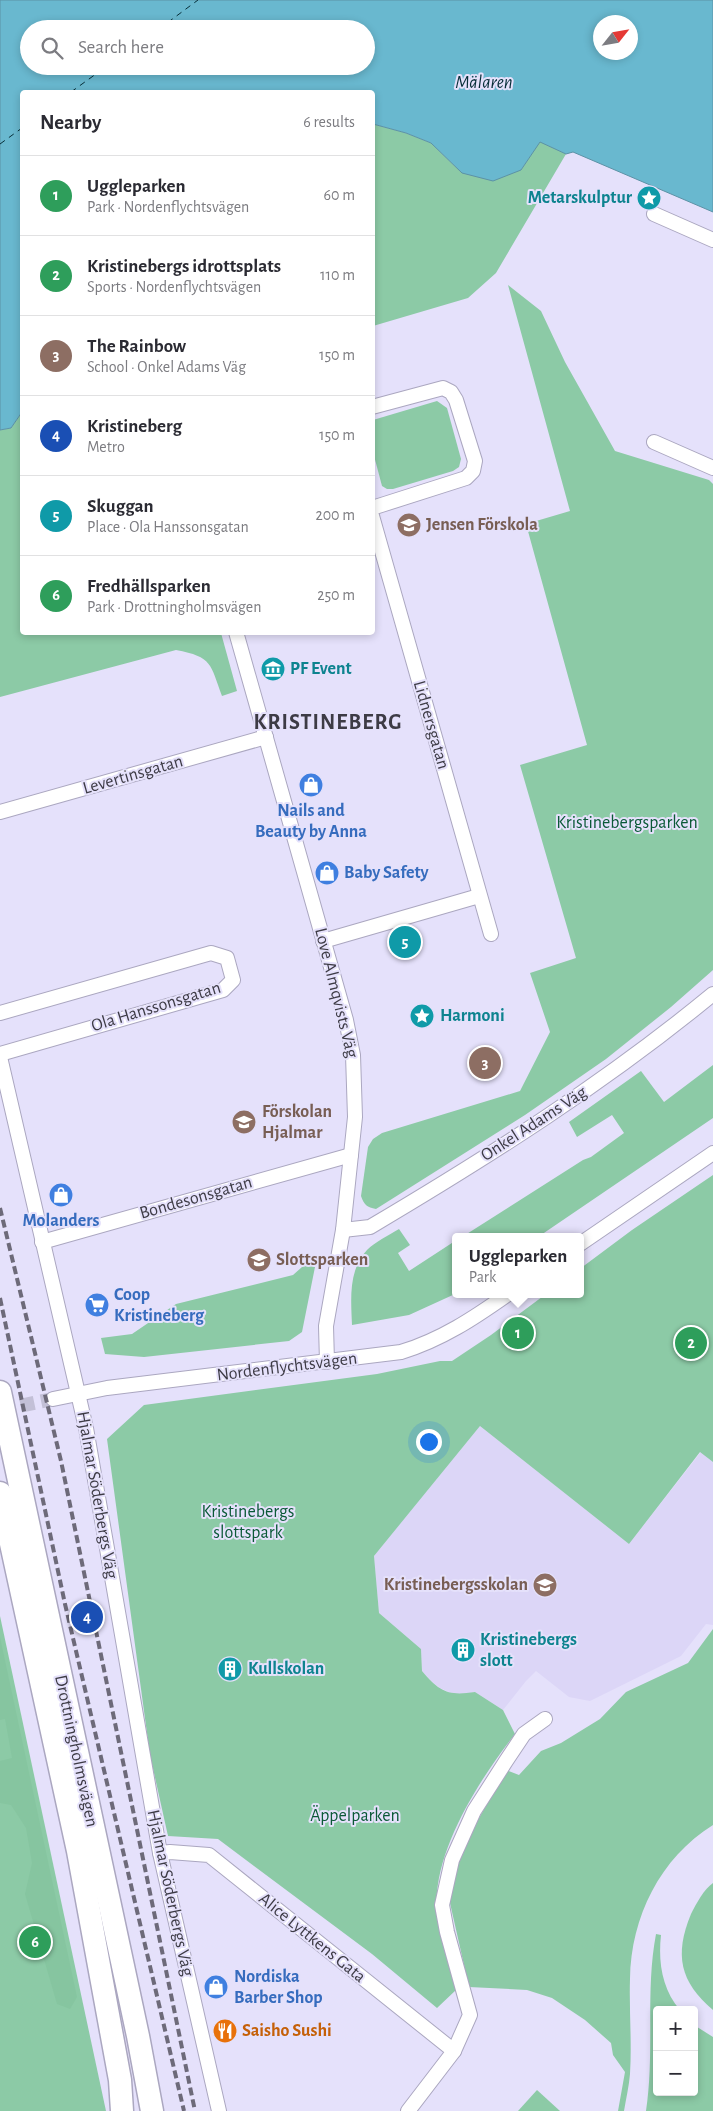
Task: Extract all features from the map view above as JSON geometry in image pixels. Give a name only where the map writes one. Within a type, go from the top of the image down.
[{"type":"main road","name":"Drottningholmsvägen","points":[[0,1392],[136,2027],[152,2111]]},
{"type":"main road","name":"Drottningholmsvägen","points":[[0,1493],[78,1850],[120,2080],[122,2111]]},
{"type":"street","points":[[654,214],[713,240]]},
{"type":"street","points":[[375,405],[443,388],[451,392],[456,400],[474,461],[473,471],[466,478],[375,507]]},
{"type":"street","points":[[654,442],[713,468]]},
{"type":"street","name":"Lidnersgatan","points":[[375,527],[491,934]]},
{"type":"street","name":"Love Almqvists Väg","points":[[237,635],[346,1020],[353,1055],[355,1117],[343,1230],[326,1326],[327,1362]]},
{"type":"street","name":"Levertinsgatan","points":[[0,812],[266,737]]},
{"type":"street","points":[[323,941],[479,896]]},
{"type":"street","name":"Ola Hanssonsgatan","points":[[0,1014],[211,953],[227,958],[233,980],[223,990],[0,1055]]},
{"type":"street","name":"Onkel Adams Väg","points":[[343,1230],[370,1226],[554,1114],[646,1048],[713,994]]},
{"type":"street","name":"Hjalmar Söderbergs Väg","points":[[0,1055],[78,1394],[160,1853],[219,2111]]},
{"type":"street","points":[[584,1241],[713,1153]]},
{"type":"street","name":"Bondesonsgatan","points":[[42,1242],[351,1155]]},
{"type":"street","name":"Nordenflychtsvägen","points":[[53,1399],[107,1388],[401,1352],[432,1342],[466,1323],[502,1298]]},
{"type":"street","points":[[408,2111],[454,2051],[470,2015],[446,1932],[442,1905],[452,1860],[474,1811],[506,1761],[524,1734],[545,1719]]},
{"type":"street","name":"Alice Lyttkens Gata","points":[[160,1853],[209,1855],[454,2051]]},
{"type":"shaded area","name":"Kristinebergsskolan","points":[[480,1426],[629,1544],[701,1452],[713,1462],[713,1625],[706,1624],[681,1656],[590,1701],[569,1697],[536,1671],[503,1710],[475,1692],[456,1695],[440,1688],[431,1681],[422,1671],[421,1649],[379,1613],[374,1556]]},
{"type":"green space","points":[[375,125],[406,133],[431,143],[462,173],[521,170],[540,141],[566,154],[496,273],[468,298],[375,325]]},
{"type":"green space","name":"Kristinebergsparken","points":[[508,285],[541,311],[565,362],[615,451],[709,480],[713,484],[713,970],[671,1007],[606,1059],[525,1115],[376,1209],[366,1205],[361,1196],[368,1147],[373,1139],[382,1133],[520,1091],[550,1032],[530,973],[576,958],[520,765],[587,745],[526,524],[570,511]]},
{"type":"green space","points":[[437,401],[447,408],[461,459],[459,467],[453,471],[393,489],[387,489],[382,486],[375,460],[375,419]]},
{"type":"green space","points":[[20,415],[20,635],[222,635],[237,691],[222,696],[212,669],[204,659],[176,650],[0,697],[0,430],[11,428]]},
{"type":"green space","points":[[713,1065],[713,1118],[544,1233],[468,1233],[583,1160],[591,1157],[624,1133],[612,1115],[577,1137],[569,1122],[641,1071],[664,1102]]},
{"type":"green space","name":"Kristinebergs slottspark","points":[[713,1175],[713,1462],[700,1452],[629,1544],[480,1426],[374,1556],[379,1613],[421,1649],[422,1671],[434,1684],[445,1691],[451,1693],[475,1692],[503,1710],[515,1734],[474,1793],[451,1839],[443,1863],[438,1886],[437,1911],[456,1990],[437,2008],[372,1954],[218,1839],[168,1836],[150,1755],[107,1439],[144,1405],[377,1374],[440,1361],[452,1361],[541,1298],[584,1298],[584,1266],[632,1230]]},
{"type":"green space","points":[[399,1229],[410,1245],[398,1253],[409,1271],[452,1243],[452,1295],[409,1315],[352,1325],[352,1286],[356,1267],[367,1250]]},
{"type":"green space","points":[[311,1259],[316,1262],[302,1332],[289,1341],[144,1357],[105,1354],[101,1338],[132,1334],[176,1304],[293,1275]]},
{"type":"green space","points":[[0,1616],[106,2111],[0,2111]]},
{"type":"green space","points":[[713,1629],[713,1825],[678,1854],[664,1872],[652,1891],[636,1933],[630,1979],[630,2079],[624,2111],[618,2111],[625,2072],[613,2055],[611,2043],[585,2020],[552,1998],[527,1990],[469,1987],[450,1903],[458,1863],[478,1820],[506,1770],[519,1775],[541,1751],[561,1743],[600,1719],[626,1692],[688,1663]]},
{"type":"green space","points":[[0,1637],[77,1997],[70,2009],[57,2004],[25,1894],[32,1863],[26,1828],[11,1805],[0,1803],[0,1761],[12,1758],[5,1719],[0,1720]]},
{"type":"green space","points":[[713,1883],[713,2010],[693,1989],[683,1967],[682,1955],[683,1942],[691,1914],[703,1893]]},
{"type":"green space","points":[[656,1934],[661,1935],[660,1955],[665,1984],[677,2006],[653,2006],[653,2096],[698,2096],[698,2028],[713,2037],[713,2111],[646,2111],[650,2067],[650,2000]]},
{"type":"green space","points":[[537,2090],[560,2111],[518,2111]]},
{"type":"water","name":"Mälaren","points":[[0,0],[713,0],[713,212],[573,152],[566,154],[540,142],[521,170],[493,181],[462,173],[431,143],[406,133],[375,125],[375,90],[20,90],[20,415],[11,428],[0,430]]},
{"type":"ferry route","points":[[171,20],[198,0]]},
{"type":"ferry route","points":[[74,90],[95,75]]},
{"type":"ferry route","points":[[0,144],[20,129]]},
{"type":"tunnel","points":[[0,1410],[53,1399]]},
{"type":"railway","points":[[0,1208],[61,1461],[195,2111]]},
{"type":"railway","points":[[0,1298],[65,1604],[184,2111]]},
{"type":"place","name":"Metarskulptur","points":[[649,198]]},
{"type":"place","name":"Jensen Förskola","points":[[409,525]]},
{"type":"place","name":"PF Event","points":[[273,669]]},
{"type":"place","name":"Nails and Beauty by Anna","points":[[311,785]]},
{"type":"place","name":"Baby Safety","points":[[327,873]]},
{"type":"place","name":"Skuggan","points":[[405,942]]},
{"type":"place","name":"Harmoni","points":[[422,1016]]},
{"type":"place","name":"The Rainbow","points":[[485,1063]]},
{"type":"place","name":"Förskolan Hjalmar","points":[[244,1122]]},
{"type":"place","name":"Molanders","points":[[61,1195]]},
{"type":"place","name":"Slottsparken","points":[[259,1260]]},
{"type":"place","name":"Coop Kristineberg","points":[[97,1305]]},
{"type":"place","name":"Uggleparken","points":[[518,1333]]},
{"type":"place","name":"Kristinebergs idrottsplats","points":[[691,1343]]},
{"type":"place","name":"Kristinebergsskolan","points":[[545,1585]]},
{"type":"place","name":"Kristineberg","points":[[87,1617]]},
{"type":"place","name":"Kristinebergs slott","points":[[463,1650]]},
{"type":"place","name":"Kullskolan","points":[[230,1669]]},
{"type":"place","name":"Fredhällsparken","points":[[35,1942]]},
{"type":"place","name":"Nordiska Barber Shop","points":[[216,1987]]},
{"type":"place","name":"Saisho Sushi","points":[[225,2031]]},
{"type":"district","name":"KRISTINEBERG","points":[[328,722]]},
{"type":"park label","name":"Äppelparken","points":[[355,1816]]}]
